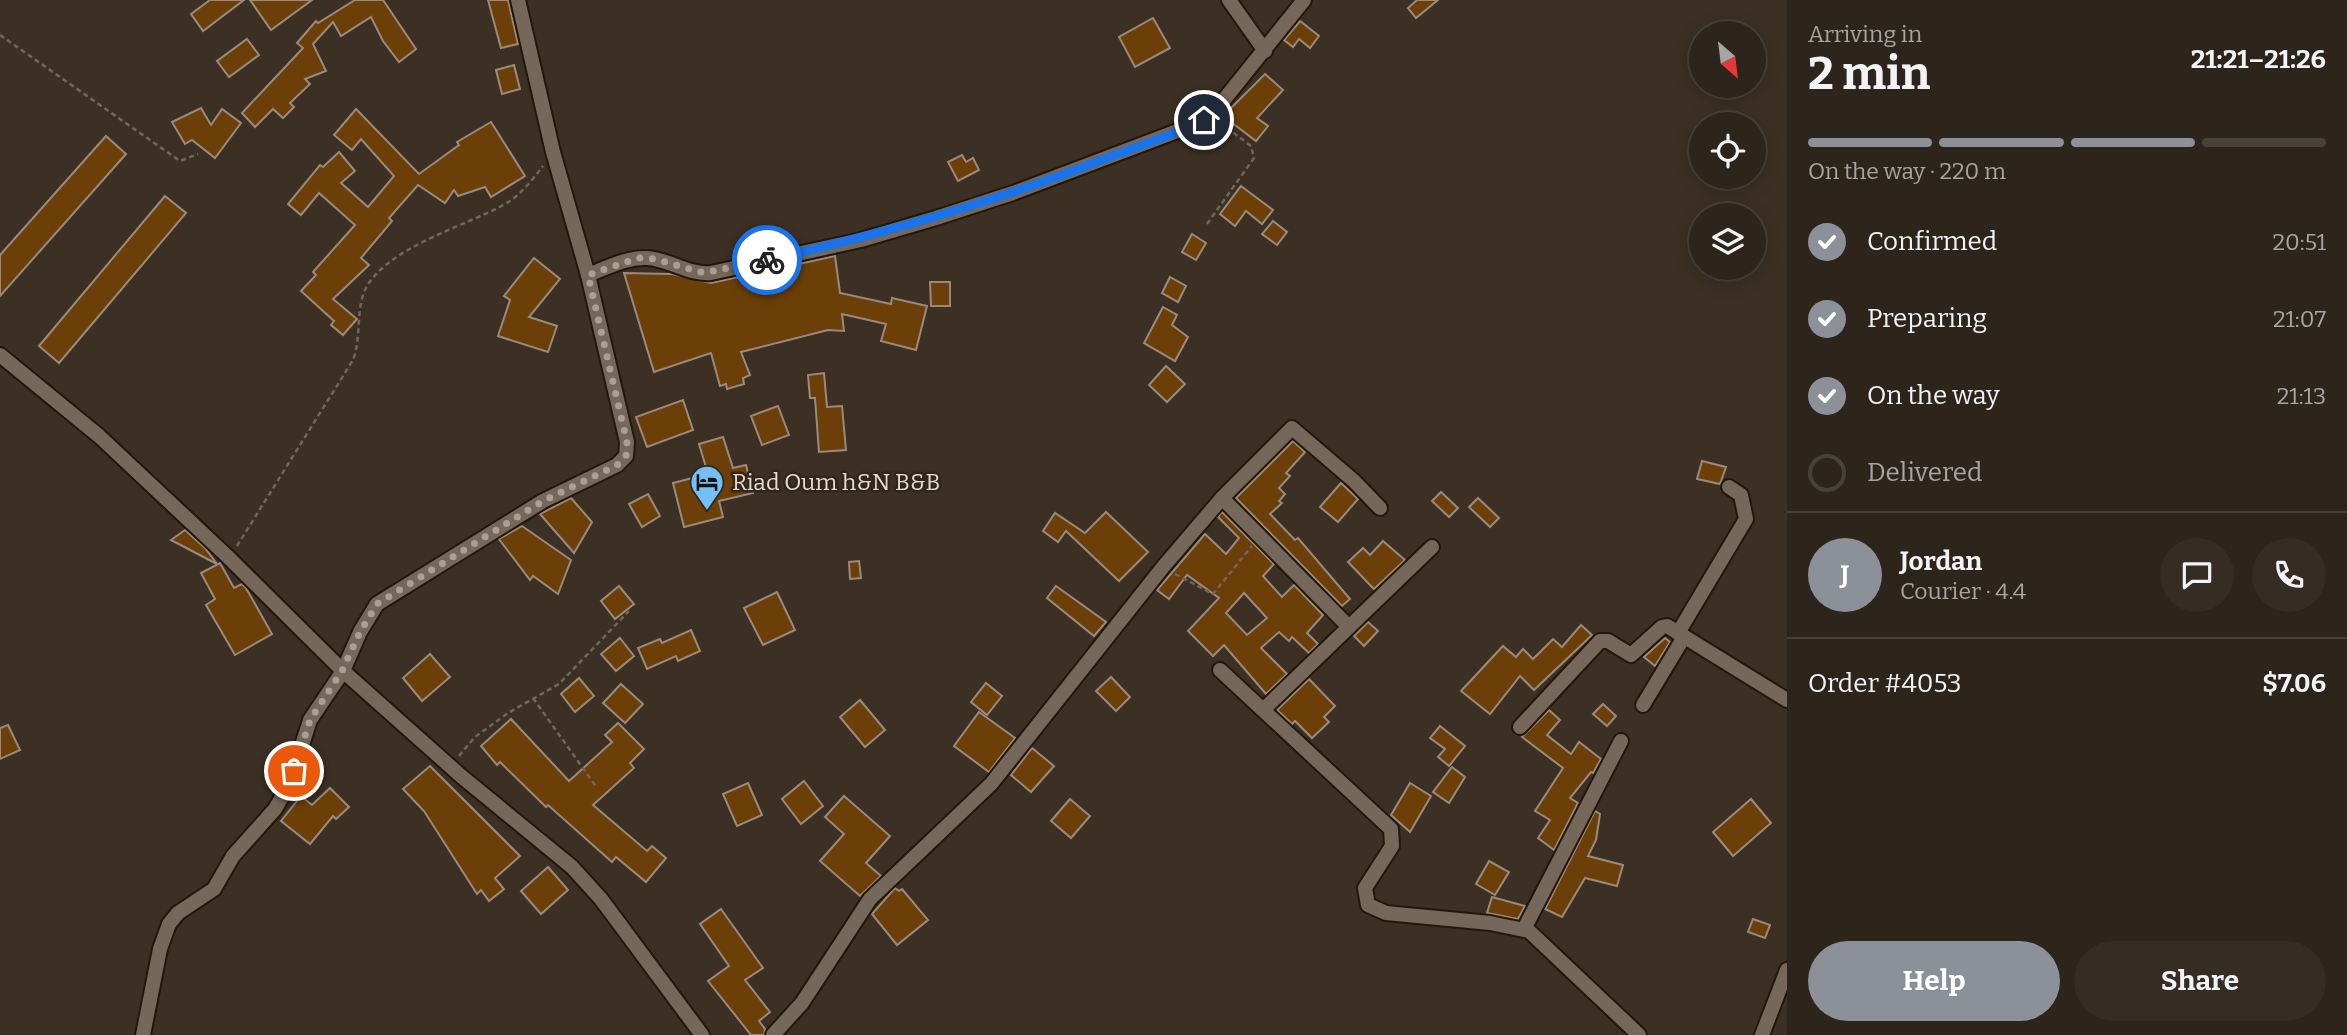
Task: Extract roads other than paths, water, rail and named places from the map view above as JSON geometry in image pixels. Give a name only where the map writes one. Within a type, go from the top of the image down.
[{"type":"street","points":[[143,1035],[160,949],[169,924],[178,913],[214,889],[233,856],[275,808],[290,783],[310,720],[342,671],[368,615],[388,595],[543,501],[617,465],[626,456],[627,442],[588,275],[553,152],[518,0]]},
{"type":"street","points":[[1229,0],[1265,51]]},
{"type":"street","points":[[588,275],[625,261],[645,258],[691,271],[711,273],[861,240],[1013,193],[1178,131],[1211,116],[1304,0]]},
{"type":"street","points":[[0,355],[99,436],[230,558],[342,671],[449,766],[586,881],[702,1035]]},
{"type":"street","points":[[773,1035],[802,1003],[859,911],[991,784],[1163,567],[1222,498],[1292,428],[1354,481],[1380,508]]},
{"type":"street","points":[[1643,705],[1746,519],[1744,501],[1729,487]]},
{"type":"street","points":[[1222,498],[1349,627]]},
{"type":"street","points":[[1264,710],[1432,547]]},
{"type":"street","points":[[1520,727],[1602,639],[1631,655],[1658,629],[1667,626],[1787,700]]},
{"type":"street","points":[[1220,670],[1391,829],[1392,846],[1364,888],[1365,902],[1371,908],[1524,929],[1538,938],[1639,1035]]},
{"type":"street","points":[[1524,929],[1621,741]]},
{"type":"street","points":[[1762,1035],[1787,970]]},
{"type":"place","name":"Riad Oum h&N B&B","points":[[707,512]]}]
